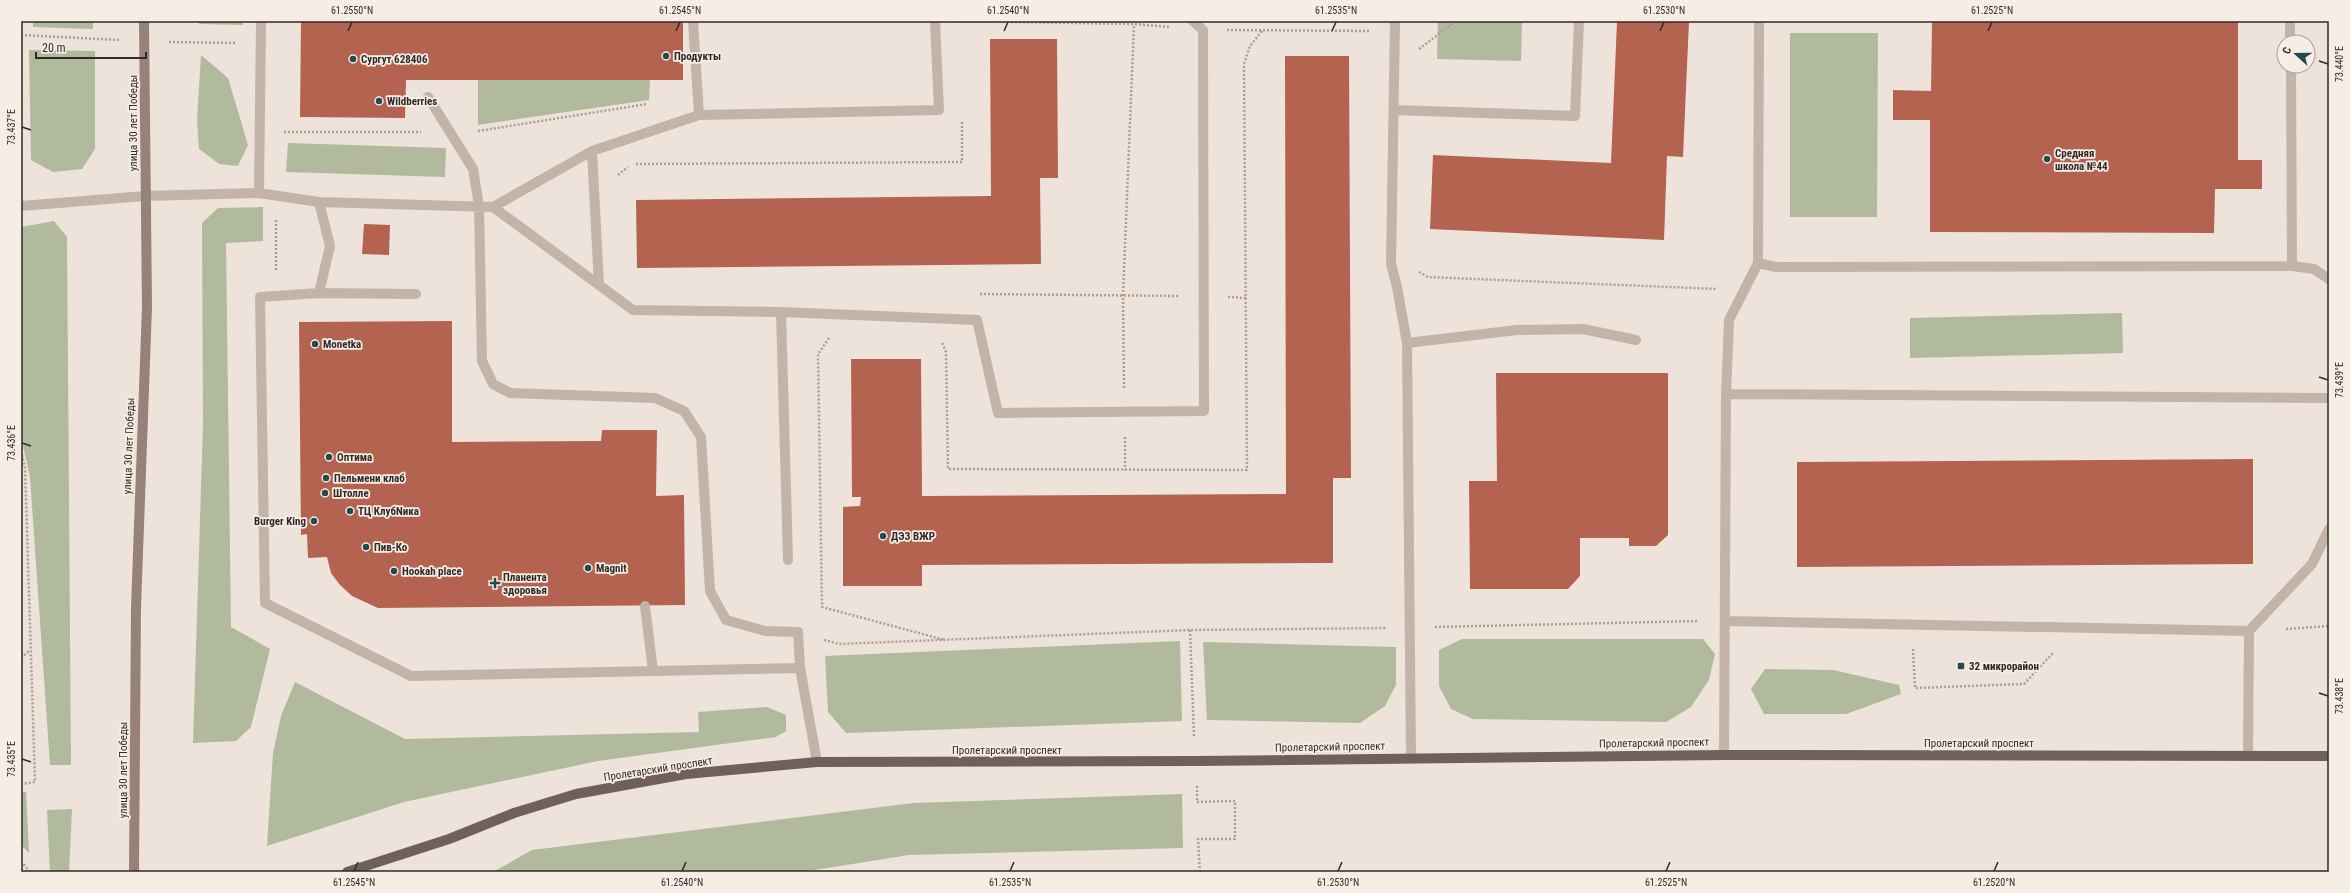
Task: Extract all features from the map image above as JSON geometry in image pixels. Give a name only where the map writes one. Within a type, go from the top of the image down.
[{"type":"main road","name":"улица 30 лет Победы","points":[[134,872],[136,608],[147,307],[144,21]]},
{"type":"main road","name":"Пролетарский проспект","points":[[347,872],[449,838],[514,813],[576,794],[686,774],[817,762],[1195,761],[1724,755],[2329,756]]},
{"type":"lane","points":[[259,193],[261,21]]},
{"type":"lane","points":[[693,21],[699,115]]},
{"type":"lane","points":[[493,207],[592,151],[699,115],[939,110],[935,21]]},
{"type":"lane","points":[[21,206],[145,196],[259,193],[318,202],[493,207],[633,310],[781,312],[977,320],[998,413],[1204,411],[1203,30],[1194,21]]},
{"type":"lane","points":[[1395,21],[1391,264],[1397,287],[1407,343],[1411,758]]},
{"type":"lane","points":[[1394,110],[1575,116],[1580,21]]},
{"type":"lane","points":[[1724,755],[1726,394],[1729,320],[1758,263],[1759,21]]},
{"type":"lane","points":[[2290,21],[2290,34]]},
{"type":"lane","points":[[2290,74],[2292,266]]},
{"type":"lane","points":[[428,97],[452,132],[473,169],[479,206],[482,361],[492,384],[510,393],[655,398],[684,411],[701,437],[710,591],[726,620],[765,631],[798,632],[800,668],[817,762]]},
{"type":"lane","points":[[592,151],[599,285]]},
{"type":"lane","points":[[318,202],[330,246],[319,293]]},
{"type":"lane","points":[[1758,263],[1776,267],[2292,266],[2314,269],[2329,279]]},
{"type":"lane","points":[[416,294],[319,293],[260,297],[265,603],[411,676],[800,668]]},
{"type":"lane","points":[[781,312],[788,560]]},
{"type":"lane","points":[[1407,343],[1517,330],[1583,329],[1636,340]]},
{"type":"lane","points":[[1726,394],[2329,398]]},
{"type":"lane","points":[[2248,756],[2250,631],[2312,564],[2329,528]]},
{"type":"lane","points":[[646,606],[653,671]]},
{"type":"lane","points":[[1725,621],[2250,631]]},
{"type":"path","points":[[962,21],[962,29]]},
{"type":"path","points":[[1415,52],[1456,21]]},
{"type":"path","points":[[1126,470],[1123,295],[1134,24]]},
{"type":"path","points":[[260,132],[476,132],[653,104]]},
{"type":"path","points":[[617,176],[631,164],[962,162],[962,115]]},
{"type":"path","points":[[276,195],[276,297]]},
{"type":"path","points":[[1414,269],[1428,277],[1720,290]]},
{"type":"path","points":[[972,294],[1204,296],[1246,298]]},
{"type":"path","points":[[21,450],[25,467],[29,650],[35,782],[21,784]]},
{"type":"path","points":[[798,632],[839,644],[1190,630],[1725,621]]},
{"type":"path","points":[[1912,625],[1915,688],[2024,684],[2076,628]]},
{"type":"path","points":[[2250,631],[2329,626]]},
{"type":"path","points":[[1190,630],[1198,802],[1235,801],[1235,839],[1198,838],[1200,872]]},
{"type":"path","points":[[21,658],[29,650]]},
{"type":"path","points":[[21,861],[30,872]]},
{"type":"green space","points":[[33,21],[93,21],[93,29],[33,27]]},
{"type":"green space","points":[[199,21],[243,21],[243,25],[199,24]]},
{"type":"green space","points":[[1438,21],[1522,21],[1521,61],[1437,59]]},
{"type":"green space","points":[[1790,33],[1878,33],[1877,217],[1790,217]]},
{"type":"green space","points":[[29,50],[95,51],[95,149],[82,169],[53,172],[31,160]]},
{"type":"green space","points":[[201,55],[228,78],[248,145],[238,166],[219,164],[199,149],[197,120]]},
{"type":"green space","points":[[478,80],[650,80],[649,100],[478,125]]},
{"type":"green space","points":[[288,143],[446,148],[445,177],[286,172]]},
{"type":"green space","points":[[263,207],[263,241],[226,243],[231,627],[270,649],[251,727],[236,741],[193,743],[203,424],[202,223],[218,208]]},
{"type":"green space","points":[[54,221],[67,237],[71,765],[50,765],[30,477],[21,437],[21,227]]},
{"type":"green space","points":[[2122,313],[2123,353],[1910,358],[1910,318]]},
{"type":"green space","points":[[1462,639],[1703,639],[1715,654],[1709,680],[1691,707],[1666,722],[1473,719],[1451,709],[1439,686],[1439,650]]},
{"type":"green space","points":[[1180,641],[1182,721],[846,733],[828,712],[825,656]]},
{"type":"green space","points":[[1203,642],[1396,647],[1396,685],[1385,706],[1360,723],[1207,720]]},
{"type":"green space","points":[[1765,669],[1833,670],[1899,685],[1901,694],[1846,714],[1764,714],[1751,689]]},
{"type":"green space","points":[[295,682],[405,739],[699,732],[698,712],[767,707],[786,715],[786,731],[776,737],[598,761],[404,802],[267,846],[273,753],[281,716]]},
{"type":"green space","points":[[21,792],[26,792],[29,853],[21,845]]},
{"type":"green space","points":[[1182,794],[1183,848],[909,855],[802,872],[493,872],[532,850],[913,803]]},
{"type":"green space","points":[[72,809],[69,872],[50,872],[47,810]]},
{"type":"building","points":[[301,21],[683,21],[683,80],[406,80],[405,118],[300,117]]},
{"type":"building","points":[[1617,21],[1689,21],[1683,157],[1667,156],[1664,240],[1430,229],[1433,155],[1611,163]]},
{"type":"building","points":[[1932,21],[2238,21],[2238,160],[2262,160],[2262,189],[2215,189],[2214,233],[1930,232],[1930,120],[1893,120],[1893,90],[1931,91]]},
{"type":"building","points":[[990,39],[1057,39],[1058,178],[1040,178],[1041,264],[637,268],[636,200],[991,196]]},
{"type":"building","points":[[1285,56],[1349,56],[1351,478],[1333,478],[1333,563],[922,565],[922,586],[843,586],[843,507],[860,506],[861,497],[852,497],[851,359],[921,359],[922,496],[1286,494]]},
{"type":"building","points":[[364,224],[390,225],[389,255],[362,254]]},
{"type":"building","points":[[452,321],[452,442],[601,441],[602,430],[657,430],[656,496],[684,495],[685,605],[378,608],[352,596],[340,585],[331,573],[327,557],[308,558],[307,534],[301,535],[299,322]]},
{"type":"building","points":[[1496,373],[1668,373],[1668,535],[1656,546],[1629,546],[1629,538],[1580,538],[1580,576],[1568,589],[1470,589],[1469,481],[1497,481]]},
{"type":"building","points":[[2253,459],[2253,564],[1797,567],[1797,462]]},
{"type":"place","name":"Продукты","points":[[666,56]]},
{"type":"place","name":"Сургут 628406","points":[[353,59]]},
{"type":"place","name":"Wildberries","points":[[379,101]]},
{"type":"place","name":"Средняя школа №44","points":[[2047,159]]},
{"type":"place","name":"Monetka","points":[[315,344]]},
{"type":"place","name":"Оптима","points":[[329,457]]},
{"type":"place","name":"Пельмени клаб","points":[[326,478]]},
{"type":"place","name":"Штолле","points":[[325,493]]},
{"type":"place","name":"ТЦ КлубNика","points":[[350,511]]},
{"type":"place","name":"Burger King","points":[[314,521]]},
{"type":"place","name":"ДЭЗ ВЖР","points":[[883,536]]},
{"type":"place","name":"Пив-Ко","points":[[366,547]]},
{"type":"place","name":"Magnit","points":[[588,568]]},
{"type":"place","name":"Hookah place","points":[[394,571]]},
{"type":"place","name":"Планента здоровья","points":[[495,583]]},
{"type":"place","name":"32 микрорайон","points":[[1961,666]]}]
